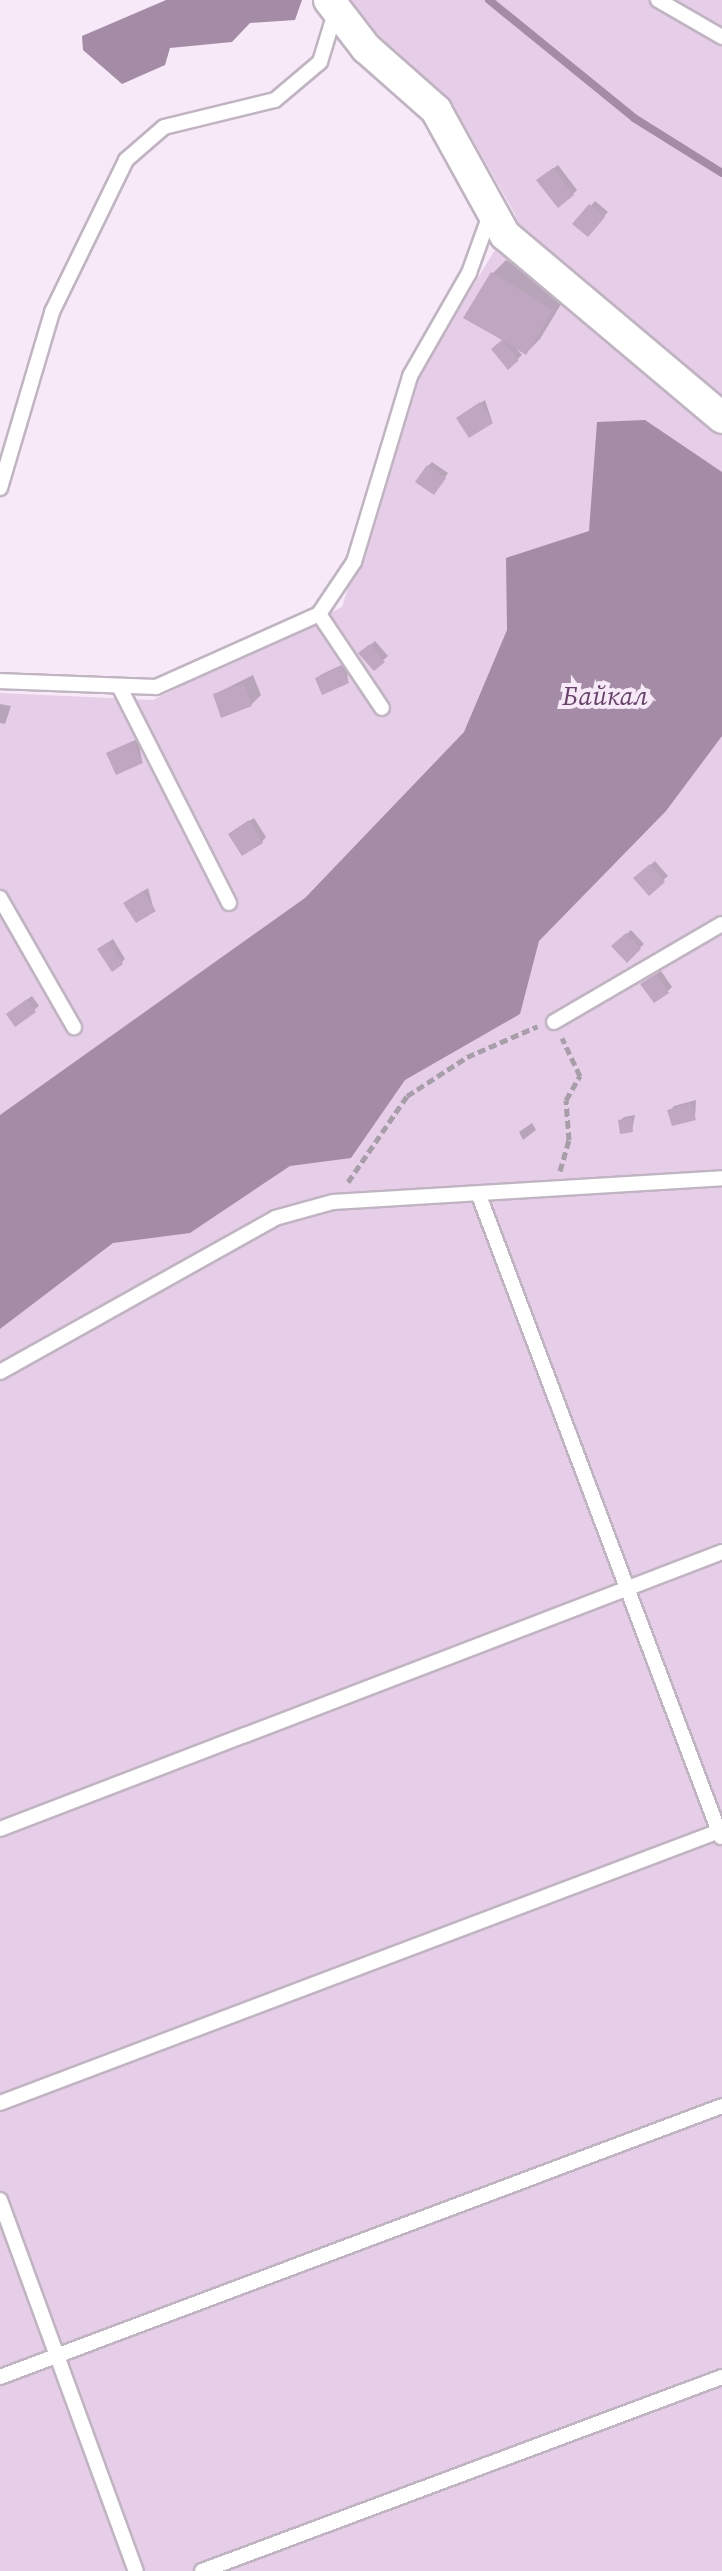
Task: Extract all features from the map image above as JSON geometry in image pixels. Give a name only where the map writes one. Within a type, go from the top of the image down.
[{"type":"street","points":[[332,6],[436,110],[505,235],[722,418]]},
{"type":"lane","points":[[658,0],[722,37]]},
{"type":"lane","points":[[0,488],[52,312],[126,160],[164,127],[275,100],[320,62],[332,6]]},
{"type":"lane","points":[[0,681],[156,687],[319,614],[354,562],[410,376],[469,273],[492,207]]},
{"type":"lane","points":[[319,614],[382,708]]},
{"type":"lane","points":[[120,688],[229,903]]},
{"type":"lane","points":[[0,898],[74,1027]]},
{"type":"lane","points":[[554,1022],[722,924]]},
{"type":"lane","points":[[0,1372],[275,1218],[333,1202],[480,1198],[722,1178]]},
{"type":"lane","points":[[0,2103],[721,1833],[625,1589],[593,1486],[480,1198]]},
{"type":"lane","points":[[0,1829],[722,1552]]},
{"type":"lane","points":[[0,2377],[722,2106]]},
{"type":"lane","points":[[0,2200],[136,2571]]},
{"type":"lane","points":[[202,2571],[722,2377]]},
{"type":"path","points":[[333,1202],[407,1096],[480,1050],[554,1022],[580,1076],[566,1100],[569,1140],[553,1192]]},
{"type":"shaded area","points":[[340,0],[722,0],[722,2571],[0,2571],[0,693],[153,700],[342,607],[413,383],[516,216],[452,103]]},
{"type":"water","points":[[166,0],[302,0],[295,20],[250,23],[232,42],[170,48],[165,65],[122,84],[83,50],[82,36]]},
{"type":"water","name":"Байкал","points":[[645,420],[722,472],[722,736],[666,811],[539,941],[520,1014],[405,1080],[351,1158],[290,1166],[190,1233],[113,1243],[0,1329],[0,1115],[305,898],[464,732],[507,630],[506,558],[589,531],[597,422]]},
{"type":"building","points":[[553,168],[574,195],[558,208],[536,180]]},
{"type":"building","points":[[589,204],[605,217],[588,237],[572,224]]},
{"type":"building","points":[[491,272],[553,310],[526,355],[463,318]]},
{"type":"building","points":[[502,340],[519,360],[508,370],[491,349]]},
{"type":"building","points":[[480,402],[493,423],[469,438],[456,418]]},
{"type":"building","points":[[427,465],[446,478],[434,495],[415,482]]},
{"type":"building","points":[[370,644],[385,662],[374,671],[358,653]]},
{"type":"building","points":[[342,666],[349,683],[322,695],[315,678]]},
{"type":"building","points":[[244,683],[252,706],[221,718],[213,694]]},
{"type":"building","points":[[133,741],[143,763],[116,775],[106,753]]},
{"type":"building","points":[[249,820],[263,843],[242,856],[228,834]]},
{"type":"building","points":[[650,864],[665,882],[649,896],[633,878]]},
{"type":"building","points":[[143,891],[156,911],[136,923],[123,903]]},
{"type":"building","points":[[626,933],[641,949],[627,963],[611,946]]},
{"type":"building","points":[[108,942],[123,964],[112,972],[97,949]]},
{"type":"building","points":[[656,974],[669,993],[654,1003],[640,984]]},
{"type":"building","points":[[27,999],[36,1012],[15,1027],[6,1014]]},
{"type":"building","points":[[691,1103],[696,1120],[672,1126],[667,1110]]},
{"type":"building","points":[[631,1118],[633,1132],[620,1134],[618,1120]]},
{"type":"waterway","points":[[489,0],[634,118],[722,173]]}]
